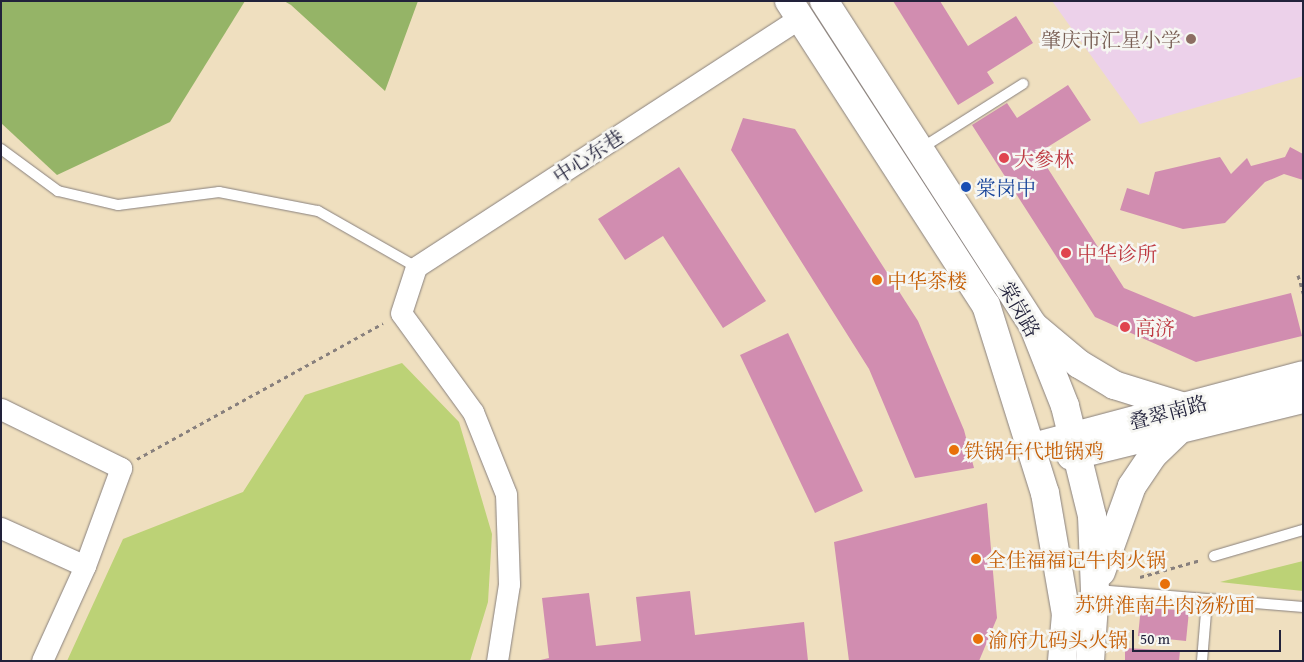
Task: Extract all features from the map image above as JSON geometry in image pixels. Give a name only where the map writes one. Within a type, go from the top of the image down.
[{"type":"main road","name":"棠岗路","points":[[824,1],[1032,324],[1076,445],[1092,516],[1094,602],[1090,661]]},
{"type":"main road","name":"棠岗路","points":[[794,10],[986,305],[1036,456],[1066,614],[1062,661]]},
{"type":"main road","points":[[986,305],[1012,293]]},
{"type":"main road","points":[[1032,324],[1079,364],[1114,385],[1148,399],[1187,407]]},
{"type":"main road","name":"叠翠南路","points":[[1036,456],[1076,445],[1187,407],[1303,375]]},
{"type":"main road","name":"叠翠南路","points":[[1076,445],[1177,432],[1303,399]]},
{"type":"main road","points":[[1066,614],[1094,602],[1132,486],[1153,455],[1177,432]]},
{"type":"street","name":"中心东巷","points":[[416,267],[794,10]]},
{"type":"street","points":[[416,267],[401,313],[473,412],[506,494],[510,584],[498,661]]},
{"type":"street","points":[[1,409],[121,468],[85,566],[42,661]]},
{"type":"street","points":[[1,528],[85,566]]},
{"type":"lane","points":[[919,149],[1023,84]]},
{"type":"lane","points":[[1,149],[58,191],[118,205],[220,192],[318,211],[416,267]]},
{"type":"lane","points":[[1214,556],[1303,530]]},
{"type":"lane","points":[[1202,661],[1208,600]]},
{"type":"lane","points":[[1094,602],[1208,600],[1303,607]]},
{"type":"path","points":[[1298,275],[1303,293]]},
{"type":"path","points":[[121,468],[401,313]]},
{"type":"path","points":[[1132,580],[1214,556]]},
{"type":"shaded area","name":"肇庆市汇星小学","points":[[1052,1],[1303,1],[1303,76],[1140,124]]},
{"type":"green space","points":[[1,1],[245,1],[170,122],[57,175],[1,123]]},
{"type":"green space","points":[[284,1],[418,1],[385,91],[291,5]]},
{"type":"green space","points":[[402,363],[459,422],[492,534],[488,602],[470,661],[67,661],[123,539],[243,492],[305,395]]},
{"type":"green space","points":[[1303,561],[1303,591],[1220,582]]},
{"type":"building","points":[[893,1],[940,1],[968,46],[1016,16],[1033,43],[987,72],[994,83],[958,105]]},
{"type":"building","points":[[1068,85],[1091,120],[1038,153],[1124,288],[1194,317],[1291,293],[1302,336],[1196,362],[1095,317],[972,125],[1007,103],[1017,118]]},
{"type":"building","points":[[743,118],[795,129],[918,321],[964,430],[974,468],[915,478],[869,369],[731,150]]},
{"type":"building","points":[[1290,147],[1303,154],[1303,180],[1284,174],[1265,182],[1225,223],[1183,229],[1120,210],[1127,188],[1149,195],[1155,172],[1220,157],[1231,174],[1247,158],[1251,166],[1285,157]]},
{"type":"building","points":[[679,167],[766,301],[723,328],[663,236],[625,260],[598,219]]},
{"type":"building","points":[[788,333],[863,491],[815,513],[740,355]]},
{"type":"building","points":[[987,503],[997,618],[979,661],[849,661],[834,542]]},
{"type":"building","points":[[690,591],[695,635],[804,622],[808,661],[536,661],[549,658],[542,598],[589,593],[596,646],[641,641],[636,597]]},
{"type":"building","points":[[1141,607],[1189,611],[1186,641],[1138,636]]},
{"type":"building","points":[[1125,648],[1180,651],[1179,661],[1125,661]]},
{"type":"place","name":"肇庆市汇星小学","points":[[1191,39]]},
{"type":"place","name":"大參林","points":[[1004,158]]},
{"type":"place","name":"棠岗中","points":[[966,187]]},
{"type":"place","name":"中华诊所","points":[[1066,253]]},
{"type":"place","name":"中华茶楼","points":[[877,280]]},
{"type":"place","name":"高济","points":[[1125,327]]},
{"type":"place","name":"铁锅年代地锅鸡","points":[[954,450]]},
{"type":"place","name":"全佳福福记牛肉火锅","points":[[976,559]]},
{"type":"place","name":"苏饼淮南牛肉汤粉面","points":[[1165,584]]},
{"type":"place","name":"渝府九码头火锅","points":[[978,639]]}]
